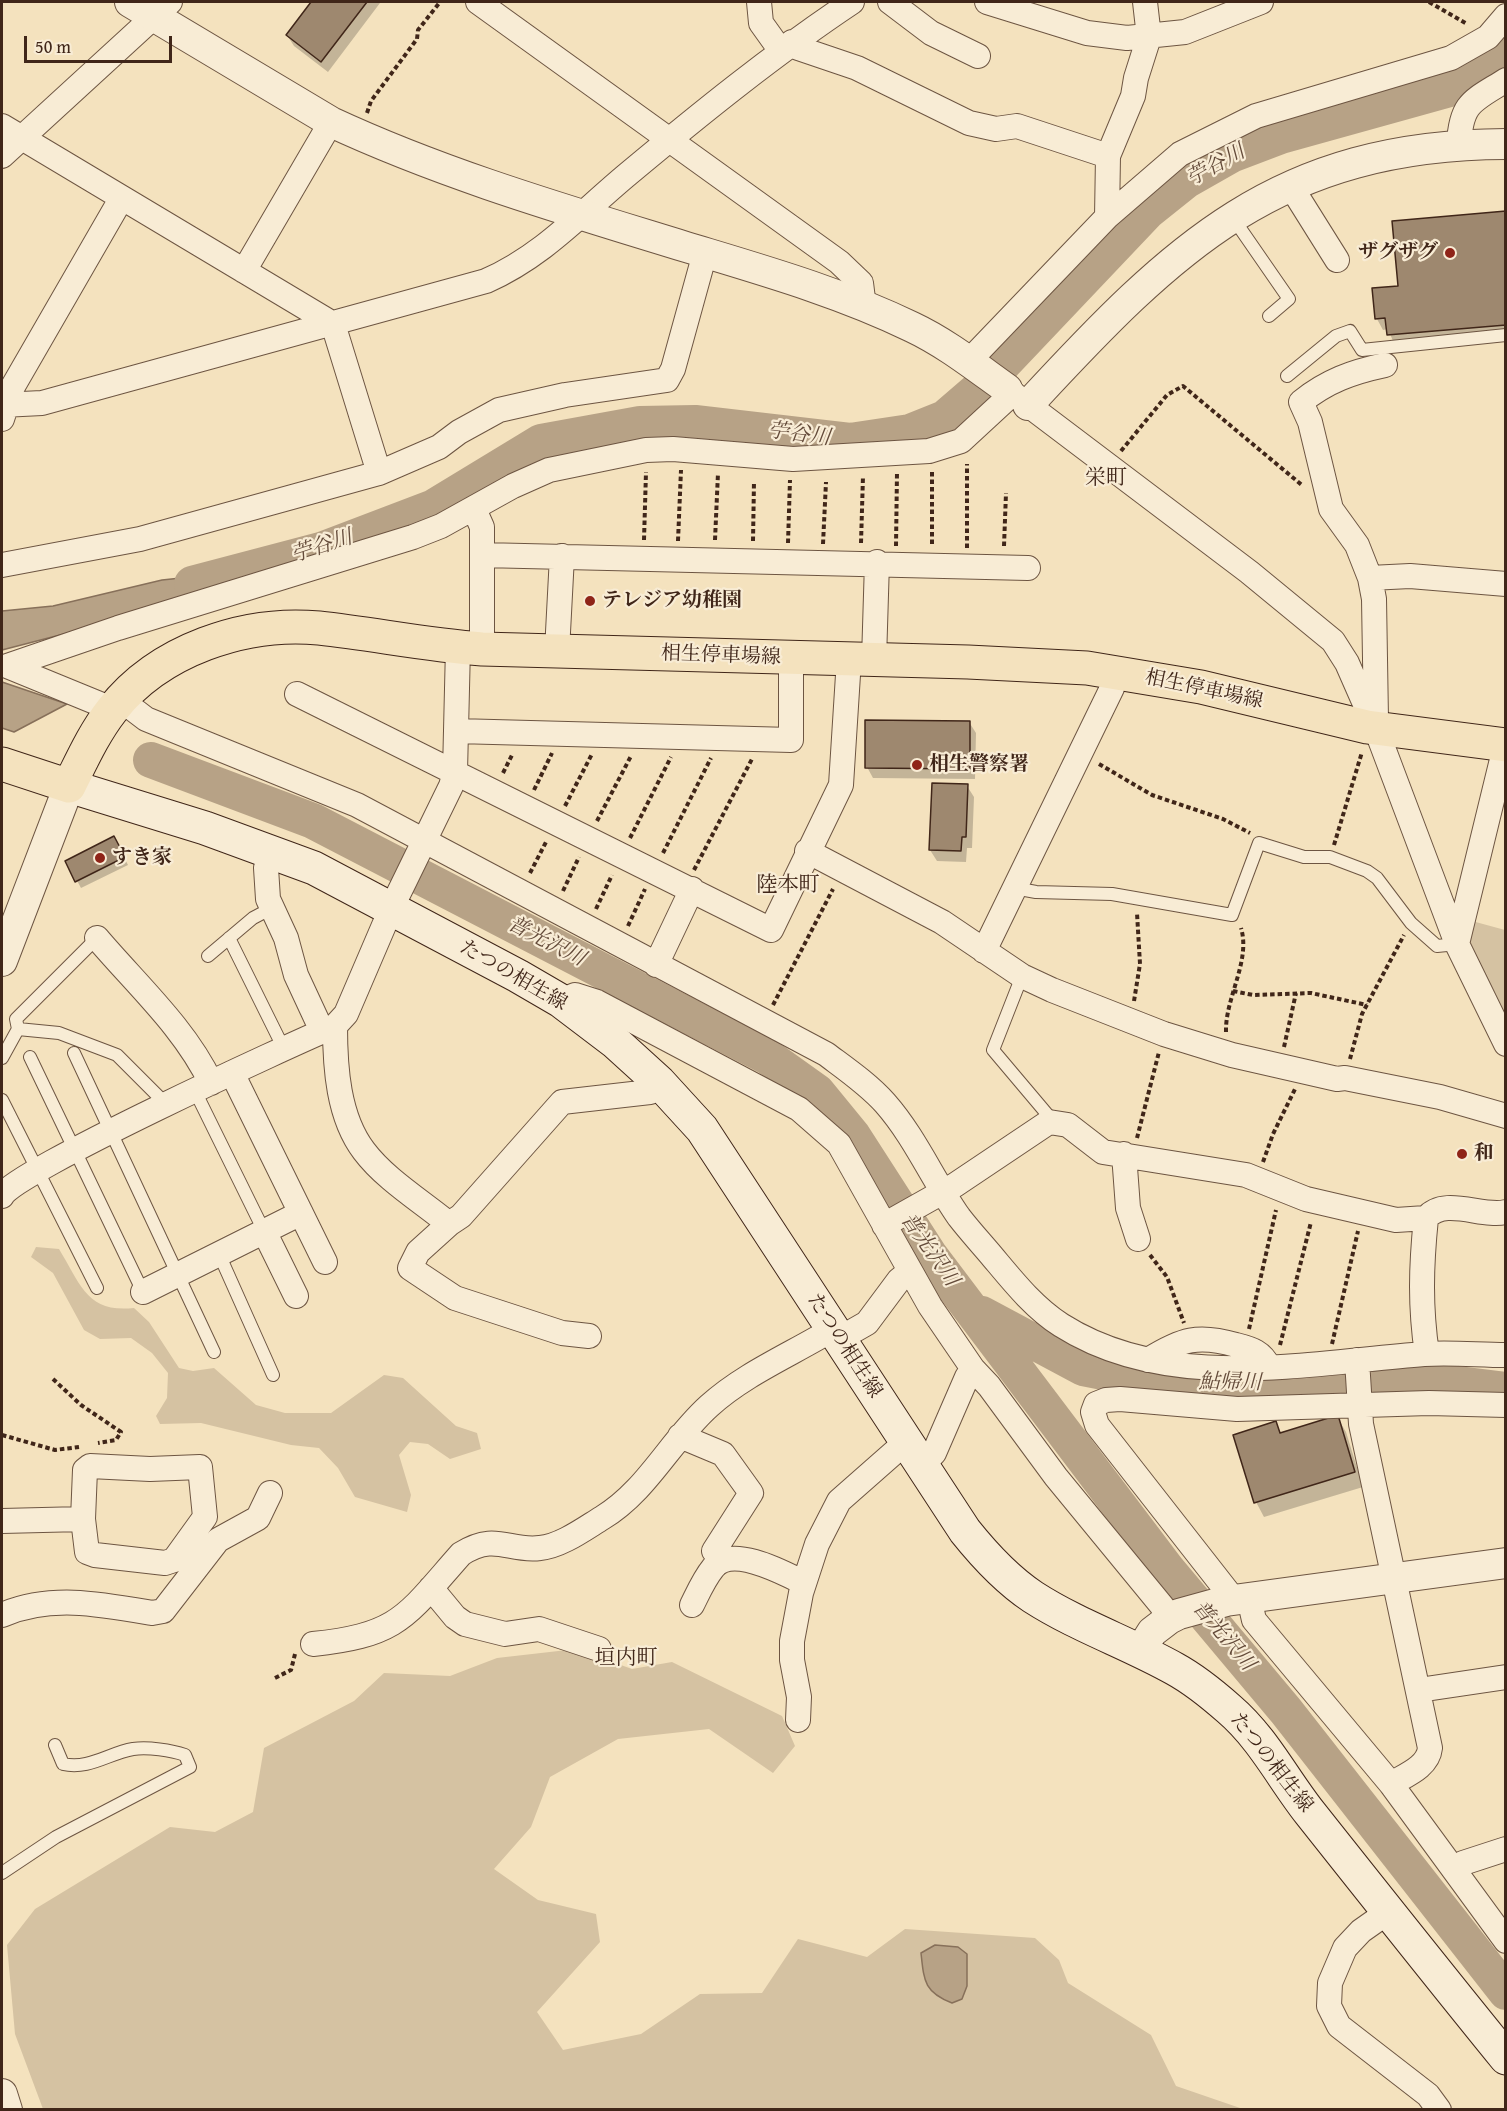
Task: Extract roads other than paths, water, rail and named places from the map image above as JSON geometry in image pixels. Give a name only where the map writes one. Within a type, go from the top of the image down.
[{"type":"main road","name":"相生停車場線","points":[[69,786],[90,745],[117,705],[165,663],[203,644],[235,635],[278,628],[318,628],[470,648],[1026,664],[1115,672],[1201,687],[1371,728],[1505,745]]},
{"type":"main road","points":[[2,764],[69,786]]},
{"type":"main road","name":"たつの相生線","points":[[69,786],[205,828],[315,868],[394,903],[561,1001],[615,1042],[659,1082],[702,1129],[965,1531],[1003,1574],[1060,1613],[1176,1669],[1204,1687],[1233,1712],[1256,1737],[1295,1794],[1506,2058]]},
{"type":"street","points":[[478,2],[839,262],[861,283],[864,307]]},
{"type":"street","points":[[759,2],[761,23],[786,46],[857,68],[969,123],[996,129],[1017,126],[1108,156]]},
{"type":"street","points":[[890,2],[931,33],[978,56]]},
{"type":"street","points":[[987,2],[1087,33],[1127,38],[1185,32],[1261,2]]},
{"type":"street","points":[[1107,217],[1108,156],[1133,96],[1136,78],[1149,37],[1145,2]]},
{"type":"street","points":[[3,409],[42,403],[333,324],[501,274],[543,249],[579,214],[668,140],[840,6]]},
{"type":"street","points":[[2,156],[12,132],[151,7],[331,122],[363,137],[579,214],[807,284],[912,327],[1016,396],[1248,572],[1333,641],[1347,663],[1457,944],[1506,1044]]},
{"type":"street","points":[[971,364],[1107,217],[1180,154],[1256,116],[1451,58],[1488,37],[1506,16]]},
{"type":"street","points":[[1459,144],[1460,123],[1466,108],[1506,80]]},
{"type":"street","points":[[244,271],[331,122]]},
{"type":"street","points":[[12,132],[333,324],[379,473]]},
{"type":"street","points":[[1506,144],[1459,144],[1380,155],[1318,173],[1290,185],[1214,228],[1148,280],[961,441],[929,451],[863,457],[793,459],[673,449],[646,450],[549,470],[513,486],[441,526],[364,554],[118,627],[7,666],[117,705],[146,719],[319,788],[826,1054],[884,1103],[904,1129],[937,1194],[1036,1305],[1059,1324],[1086,1340],[1118,1353],[1181,1365],[1274,1360],[1357,1364],[1427,1354],[1506,1355]]},
{"type":"street","points":[[1290,185],[1337,260]]},
{"type":"street","points":[[3,409],[121,199]]},
{"type":"street","points":[[2,561],[140,539],[379,473],[439,447],[459,432],[499,410],[565,395],[668,380],[674,369],[705,253]]},
{"type":"street","points":[[1371,728],[1374,599],[1370,578],[1357,544],[1332,509],[1310,422],[1301,402],[1322,385],[1348,373],[1385,365]]},
{"type":"street","points":[[2,1196],[4,1190],[38,1169],[213,1082],[328,1029],[346,1014],[394,903],[452,786],[455,772],[456,731],[482,555],[482,527],[474,509]]},
{"type":"street","points":[[482,555],[823,561],[1029,568]]},
{"type":"street","points":[[557,651],[562,556]]},
{"type":"street","points":[[297,694],[439,767],[495,791],[771,930],[841,784],[877,563]]},
{"type":"street","points":[[1370,578],[1410,576],[1506,584]]},
{"type":"street","points":[[456,731],[791,741],[792,658]]},
{"type":"street","points":[[984,951],[1112,688],[1115,672]]},
{"type":"street","points":[[1457,944],[1505,745]]},
{"type":"street","points":[[2,961],[69,786]]},
{"type":"street","points":[[807,851],[942,922],[1022,976],[1128,1021],[1233,1055],[1337,1079],[1346,1078],[1440,1097],[1506,1116]]},
{"type":"street","points":[[270,852],[265,886],[286,938],[296,975],[328,1029],[352,1132],[364,1151],[379,1167],[449,1224]]},
{"type":"street","points":[[656,965],[689,887]]},
{"type":"street","points":[[97,938],[175,1027],[202,1064],[301,1213],[326,1262]]},
{"type":"street","points":[[561,1001],[576,996],[597,1002],[800,1109],[839,1144],[888,1223],[910,1271],[973,1369],[989,1386],[1056,1476],[1162,1606],[1174,1616]]},
{"type":"street","points":[[589,1336],[562,1333],[455,1298],[410,1268],[418,1252],[461,1216],[562,1102],[650,1092],[659,1082]]},
{"type":"street","points":[[888,1223],[1049,1122],[1068,1125],[1103,1152],[1246,1175],[1316,1202],[1396,1220],[1426,1218]]},
{"type":"street","points":[[1128,1155],[1128,1208],[1138,1239]]},
{"type":"street","points":[[1427,1354],[1421,1314],[1420,1278],[1426,1218],[1431,1211],[1443,1208],[1506,1212]]},
{"type":"street","points":[[143,1292],[301,1213]]},
{"type":"street","points":[[264,1232],[296,1296]]},
{"type":"street","points":[[314,1644],[351,1640],[393,1626],[409,1614],[461,1554],[471,1548],[497,1542],[542,1548],[600,1519],[624,1504],[638,1490],[680,1436],[726,1392],[836,1334],[867,1323],[899,1280],[910,1271]]},
{"type":"street","points":[[1148,1360],[1171,1346],[1193,1338],[1211,1338],[1245,1347],[1274,1360]]},
{"type":"street","points":[[1357,1364],[1361,1424],[1430,1748],[1429,1757],[1424,1763],[1391,1784]]},
{"type":"street","points":[[798,1720],[799,1697],[792,1660],[792,1641],[804,1583],[817,1544],[839,1501],[914,1453],[934,1453],[967,1377],[973,1369]]},
{"type":"street","points":[[1506,1405],[1360,1400],[1237,1409],[1120,1399],[1106,1400],[1096,1404],[1093,1412],[1097,1425],[1236,1600],[1391,1784],[1506,1941]]},
{"type":"street","points":[[680,1436],[723,1454],[751,1493],[714,1551]]},
{"type":"street","points":[[90,1466],[150,1469],[200,1467],[205,1517],[174,1560],[165,1563],[95,1555],[87,1552],[83,1519],[85,1470],[90,1466]]},
{"type":"street","points":[[2,1615],[28,1606],[76,1601],[152,1613],[164,1611],[218,1540],[258,1518],[270,1493]]},
{"type":"street","points":[[2,1521],[83,1519]]},
{"type":"street","points":[[692,1605],[714,1566],[723,1560],[751,1561],[768,1566],[804,1583]]},
{"type":"street","points":[[1140,1652],[1152,1632],[1174,1616],[1236,1600],[1506,1563]]},
{"type":"street","points":[[431,1588],[454,1617],[465,1624],[505,1634],[539,1629],[599,1648]]},
{"type":"street","points":[[1419,1690],[1506,1677]]},
{"type":"street","points":[[1455,1869],[1463,1863],[1506,1850]]},
{"type":"street","points":[[1388,1912],[1361,1931],[1345,1948],[1330,1983],[1329,2006],[1339,2026],[1428,2096],[1439,2109]]},
{"type":"street","points":[[2,2094],[6,2109]]},
{"type":"lane","points":[[1232,217],[1289,299],[1269,316]]},
{"type":"lane","points":[[1287,376],[1336,336],[1350,331],[1362,350],[1506,335]]},
{"type":"lane","points":[[1014,888],[1036,892],[1137,897],[1232,915],[1259,843],[1304,857],[1330,857],[1367,871],[1377,878],[1411,923],[1437,946],[1457,944]]},
{"type":"lane","points":[[207,956],[253,918],[272,908]]},
{"type":"lane","points":[[2,1058],[18,1029],[16,1019],[97,938]]},
{"type":"lane","points":[[230,938],[284,1048]]},
{"type":"lane","points":[[1022,976],[993,1050],[1047,1114],[1049,1122]]},
{"type":"lane","points":[[18,1029],[58,1033],[117,1055],[161,1099],[164,1106]]},
{"type":"lane","points":[[74,1053],[214,1352]]},
{"type":"lane","points":[[30,1057],[143,1292]]},
{"type":"lane","points":[[213,1082],[264,1232]]},
{"type":"lane","points":[[2,1100],[97,1288]]},
{"type":"lane","points":[[219,1254],[273,1375]]},
{"type":"lane","points":[[2,1873],[56,1837],[190,1767],[185,1755],[177,1752],[134,1749],[101,1761],[73,1766],[63,1764],[55,1745]]},
{"type":"waterway","name":"苧谷川","points":[[192,584],[321,550],[434,507],[541,442],[640,424],[695,423],[850,441],[910,432],[945,418],[981,387],[1147,212],[1187,180],[1231,155],[1281,136],[1450,89],[1489,70],[1506,54]]},
{"type":"waterway","name":"普光沢川","points":[[151,760],[313,821],[768,1057],[817,1092],[853,1136],[929,1254],[1167,1569],[1286,1711],[1506,1992]]},
{"type":"waterway","name":"鮎帰川","points":[[982,1314],[1083,1368],[1144,1380],[1231,1385],[1434,1381],[1506,1390]]},
{"type":"place","name":"ザグザグ","points":[[1450,253]]},
{"type":"place","name":"テレジア幼稚園","points":[[590,601]]},
{"type":"place","name":"相生警察署","points":[[917,765]]},
{"type":"place","name":"すき家","points":[[100,858]]},
{"type":"place","name":"和","points":[[1462,1154]]},
{"type":"district","name":"栄町","points":[[1106,479]]},
{"type":"district","name":"陸本町","points":[[788,886]]},
{"type":"district","name":"垣内町","points":[[626,1659]]}]
